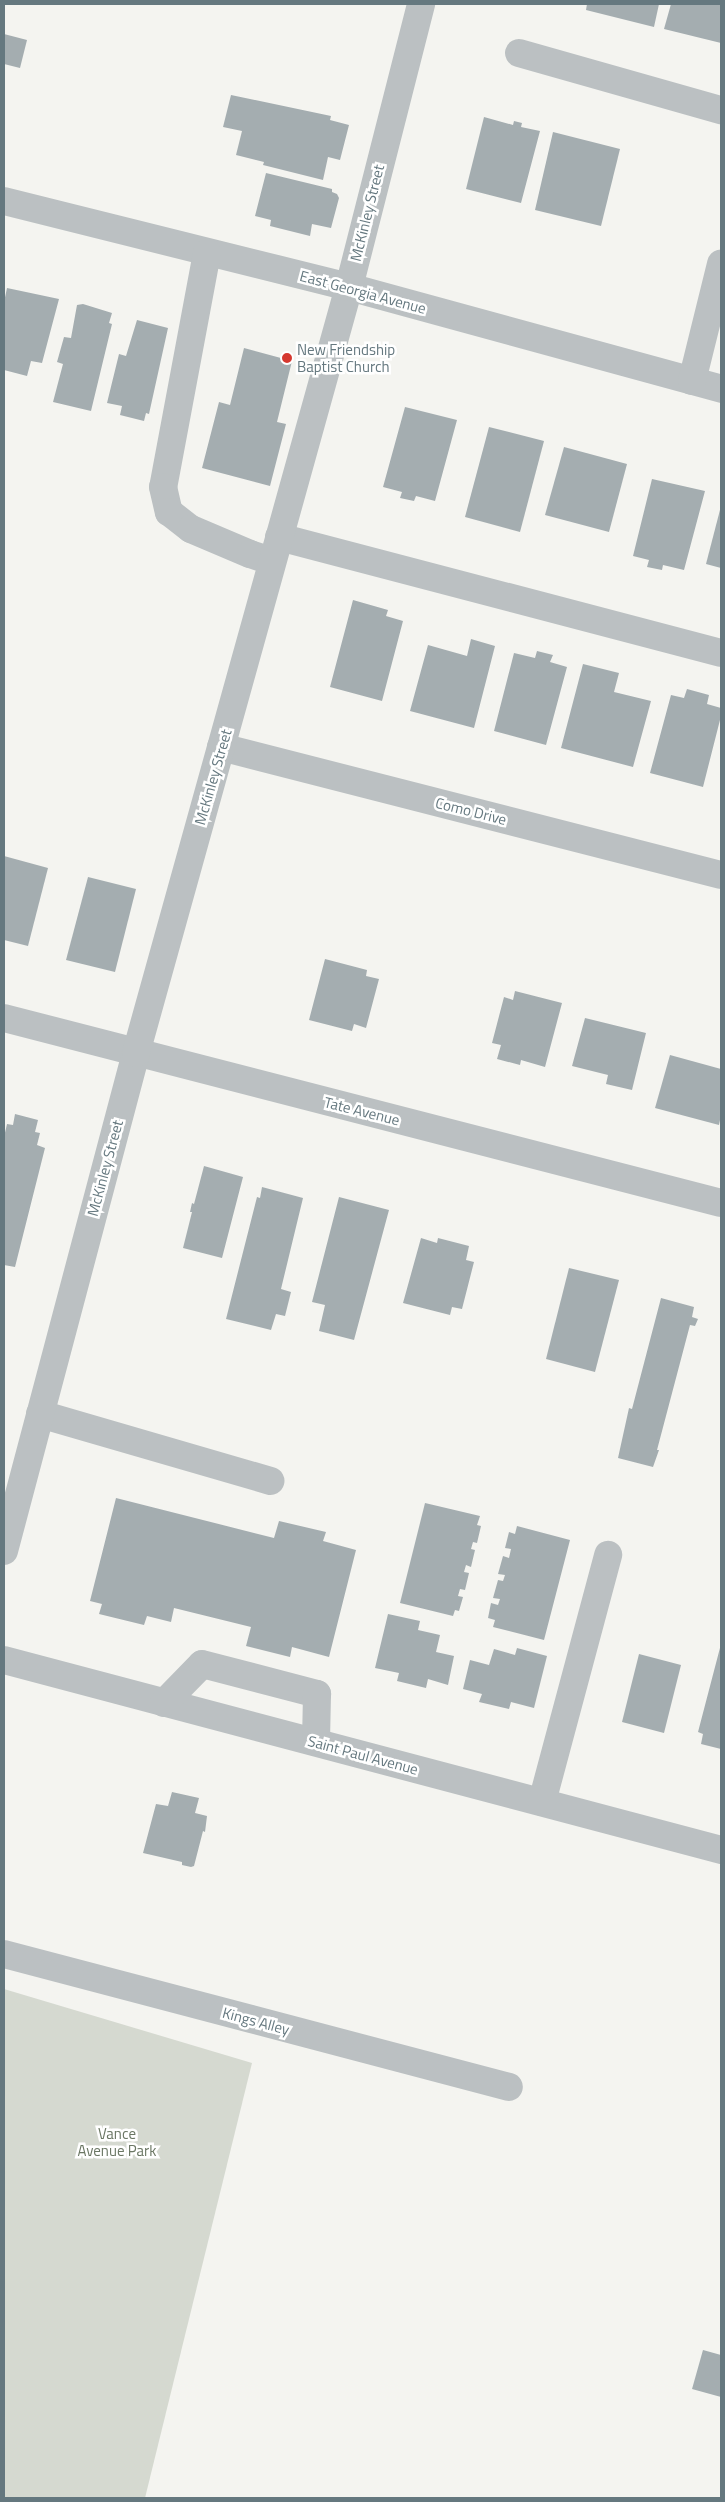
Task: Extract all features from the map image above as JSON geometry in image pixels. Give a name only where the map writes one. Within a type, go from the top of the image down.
[{"type":"street","name":"McKinley Street","points":[[4,1550],[136,1053],[348,287],[421,4]]},
{"type":"street","points":[[519,53],[721,110]]},
{"type":"street","name":"East Georgia Avenue","points":[[4,201],[348,287],[721,390]]},
{"type":"street","points":[[207,253],[162,487],[169,512],[191,529],[250,554],[276,549],[721,653]]},
{"type":"street","points":[[692,381],[721,264]]},
{"type":"street","name":"Como Drive","points":[[221,747],[721,875]]},
{"type":"street","name":"Tate Avenue","points":[[4,1018],[721,1202]]},
{"type":"street","points":[[40,1414],[270,1481]]},
{"type":"street","points":[[542,1802],[608,1554]]},
{"type":"street","name":"Saint Paul Avenue","points":[[4,1660],[721,1850]]},
{"type":"street","points":[[164,1702],[202,1664],[317,1694],[316,1742]]},
{"type":"street","name":"Kings Alley","points":[[4,1954],[509,2087]]},
{"type":"green space","name":"Vance Avenue Park","points":[[4,1989],[252,2063],[145,2498],[4,2498]]},
{"type":"building","points":[[587,4],[659,4],[654,27],[586,10]]},
{"type":"building","points":[[671,4],[721,4],[721,43],[664,29]]},
{"type":"building","points":[[4,34],[27,40],[20,68],[4,64]]},
{"type":"building","points":[[231,95],[331,116],[330,120],[349,125],[340,160],[328,157],[323,180],[263,165],[264,162],[236,155],[242,131],[223,127]]},
{"type":"building","points":[[484,117],[513,125],[514,121],[522,123],[521,127],[540,131],[521,203],[466,189]]},
{"type":"building","points":[[553,132],[620,149],[601,226],[535,210]]},
{"type":"building","points":[[266,173],[332,189],[332,192],[337,194],[339,198],[331,228],[312,224],[310,236],[270,226],[271,220],[255,216]]},
{"type":"building","points":[[7,288],[59,299],[42,363],[31,361],[27,376],[4,370],[4,302]]},
{"type":"building","points":[[83,304],[112,313],[109,323],[112,324],[91,411],[53,402],[63,364],[57,362],[64,337],[71,338],[77,305]]},
{"type":"building","points":[[137,320],[168,328],[149,414],[146,413],[144,421],[120,415],[122,406],[107,403],[119,354],[126,356]]},
{"type":"building","points":[[244,348],[292,361],[277,422],[286,424],[270,486],[202,468],[219,402],[230,405]]},
{"type":"building","points":[[405,407],[457,420],[435,501],[416,496],[414,501],[400,498],[402,492],[383,487]]},
{"type":"building","points":[[489,427],[544,441],[520,532],[465,517]]},
{"type":"building","points":[[564,447],[627,464],[609,532],[545,515]]},
{"type":"building","points":[[652,479],[705,491],[684,570],[663,565],[662,570],[647,567],[649,560],[633,556]]},
{"type":"building","points":[[721,506],[721,568],[706,564]]},
{"type":"building","points":[[353,600],[388,610],[386,616],[403,621],[382,701],[330,687]]},
{"type":"building","points":[[471,639],[495,646],[474,728],[410,711],[428,645],[467,656]]},
{"type":"building","points":[[537,651],[553,655],[550,662],[567,667],[546,745],[494,731],[514,653],[535,658]]},
{"type":"building","points":[[583,664],[619,673],[614,692],[651,701],[633,767],[561,748]]},
{"type":"building","points":[[687,689],[709,695],[707,704],[721,708],[721,716],[703,787],[650,773],[671,695],[684,698]]},
{"type":"building","points":[[4,856],[48,868],[28,946],[4,940]]},
{"type":"building","points":[[88,877],[136,889],[115,972],[66,960]]},
{"type":"building","points":[[325,959],[367,970],[366,976],[379,979],[366,1028],[354,1024],[352,1031],[309,1020]]},
{"type":"building","points":[[515,991],[562,1003],[545,1067],[521,1060],[520,1065],[497,1059],[501,1045],[492,1043],[504,997],[513,1000]]},
{"type":"building","points":[[585,1018],[646,1033],[632,1090],[606,1084],[608,1075],[572,1066]]},
{"type":"building","points":[[670,1055],[721,1069],[721,1115],[719,1125],[655,1108]]},
{"type":"building","points":[[15,1114],[38,1120],[35,1132],[40,1133],[37,1145],[45,1148],[15,1267],[4,1265],[4,1137],[7,1124],[13,1125]]},
{"type":"building","points":[[204,1166],[243,1177],[222,1258],[183,1248],[192,1212],[190,1212],[192,1203],[194,1204]]},
{"type":"building","points":[[262,1187],[303,1198],[281,1289],[291,1292],[285,1316],[276,1314],[271,1330],[226,1319],[257,1197],[260,1198]]},
{"type":"building","points":[[339,1197],[389,1210],[354,1340],[319,1331],[325,1305],[312,1302]]},
{"type":"building","points":[[421,1238],[437,1243],[438,1238],[469,1246],[466,1260],[474,1262],[462,1309],[452,1307],[450,1315],[403,1303]]},
{"type":"building","points":[[569,1268],[619,1280],[595,1372],[546,1359]]},
{"type":"building","points":[[661,1298],[694,1307],[692,1317],[698,1319],[695,1326],[690,1325],[657,1450],[659,1450],[653,1467],[618,1458],[629,1408],[632,1409]]},
{"type":"building","points":[[116,1498],[274,1538],[279,1521],[326,1532],[323,1541],[356,1550],[329,1657],[292,1647],[290,1657],[246,1646],[251,1627],[174,1608],[171,1622],[147,1616],[144,1625],[99,1614],[102,1604],[90,1601]]},
{"type":"building","points":[[425,1503],[480,1516],[477,1525],[481,1526],[477,1543],[473,1542],[471,1549],[475,1550],[471,1567],[466,1565],[464,1572],[469,1573],[465,1590],[460,1589],[458,1596],[463,1597],[459,1611],[455,1610],[453,1616],[400,1603]]},
{"type":"building","points":[[517,1526],[570,1540],[544,1640],[493,1627],[495,1620],[488,1618],[491,1603],[498,1605],[500,1599],[493,1598],[498,1580],[503,1581],[505,1575],[498,1574],[503,1556],[509,1558],[511,1549],[505,1548],[509,1532],[515,1534]]},
{"type":"building","points":[[388,1614],[420,1621],[418,1630],[440,1635],[436,1652],[454,1656],[448,1685],[428,1679],[426,1688],[397,1681],[399,1673],[375,1668]]},
{"type":"building","points":[[721,1644],[721,1749],[701,1744],[703,1734],[698,1732]]},
{"type":"building","points":[[517,1648],[547,1656],[534,1708],[511,1702],[509,1709],[479,1702],[482,1694],[463,1689],[470,1660],[489,1665],[494,1649],[515,1655]]},
{"type":"building","points":[[639,1654],[681,1665],[664,1733],[622,1722]]},
{"type":"building","points":[[172,1792],[199,1798],[195,1813],[207,1816],[205,1832],[203,1831],[194,1866],[191,1867],[182,1865],[182,1862],[143,1853],[156,1804],[168,1806]]},
{"type":"building","points":[[703,2350],[721,2355],[721,2397],[692,2389]]},
{"type":"place","name":"New Friendship Baptist Church","points":[[287,358]]}]
